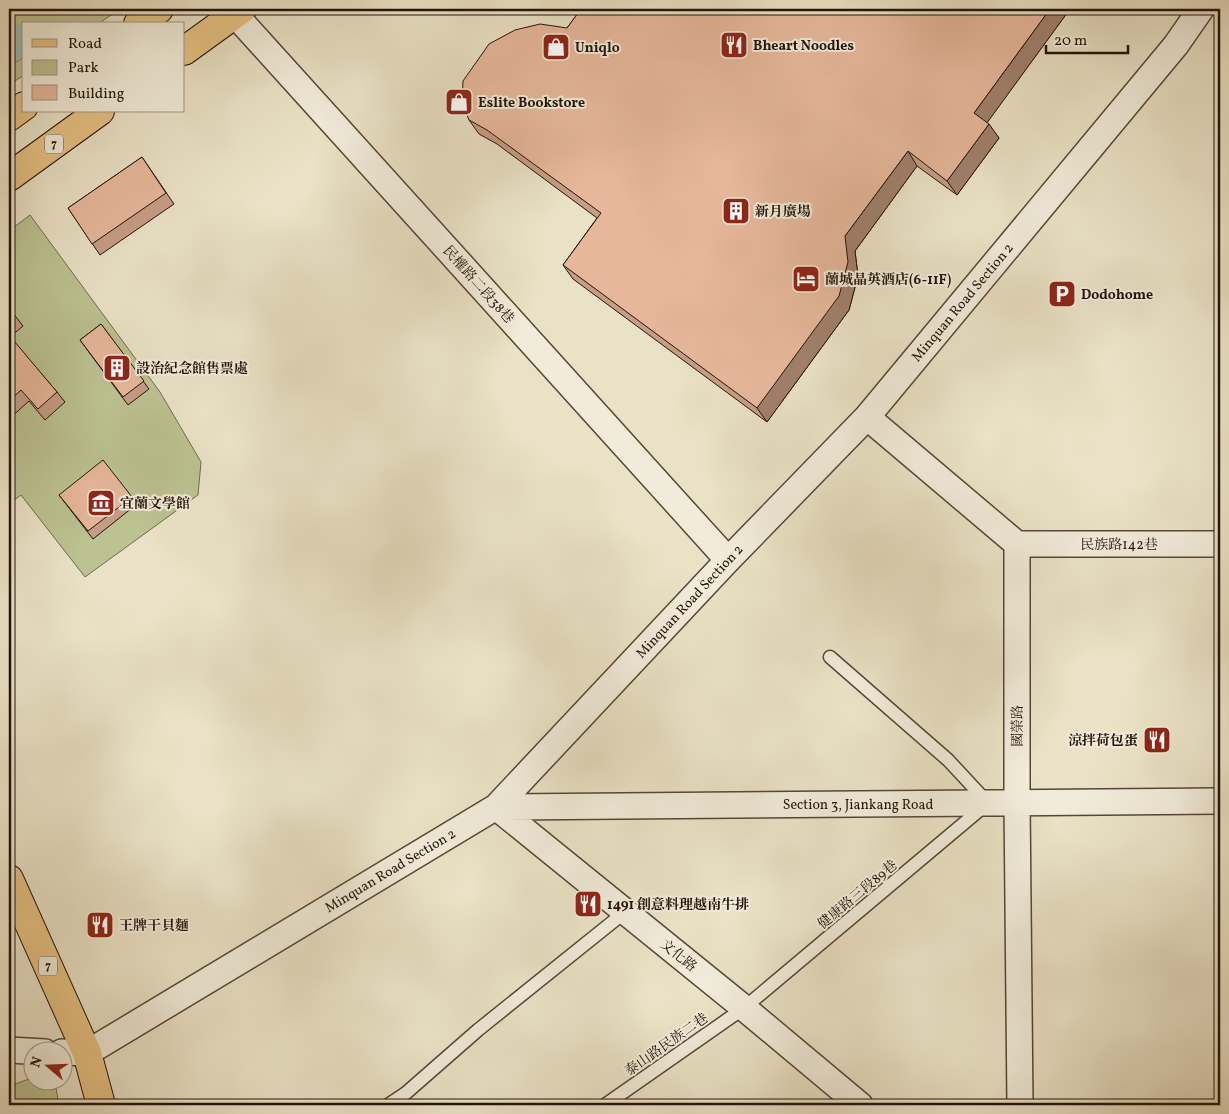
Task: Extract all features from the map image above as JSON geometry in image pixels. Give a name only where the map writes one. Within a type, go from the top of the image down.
[{"type":"main road","points":[[141,22],[159,9]]},
{"type":"main road","points":[[185,50],[236,10]]},
{"type":"main road","points":[[9,117],[22,107]]},
{"type":"main road","name":"7","points":[[9,177],[99,112]]},
{"type":"main road","name":"7","points":[[9,879],[75,1052],[101,1105]]},
{"type":"street","name":"Minquan Road Section 2","points":[[75,1052],[496,807],[728,560],[867,417],[1176,45],[1202,9]]},
{"type":"street","name":"民權路二段38巷","points":[[236,10],[728,560]]},
{"type":"street","points":[[867,417],[1017,544]]},
{"type":"street","name":"民族路142巷","points":[[1017,544],[1220,544]]},
{"type":"street","name":"國榮路","points":[[1017,544],[1020,1105]]},
{"type":"street","name":"Section 3, Jiankang Road","points":[[496,807],[1220,801]]},
{"type":"street","name":"文化路","points":[[496,807],[744,1008],[860,1105]]},
{"type":"street","points":[[9,1050],[22,1051]]},
{"type":"lane","points":[[830,657],[948,760],[988,803]]},
{"type":"lane","name":"健康路三段89巷","points":[[744,1008],[988,803]]},
{"type":"lane","points":[[388,1105],[406,1093],[478,1030],[625,912]]},
{"type":"lane","name":"泰山路民族二巷","points":[[605,1105],[744,1008]]},
{"type":"green space","points":[[9,9],[120,9],[101,22],[22,22],[22,76],[9,85]]},
{"type":"green space","points":[[30,215],[160,392],[201,462],[198,495],[85,577],[21,495],[9,504],[9,231]]},
{"type":"green space","points":[[22,1081],[22,1092],[57,1092],[59,1105],[9,1105],[9,1086]]},
{"type":"shaded area","points":[[14,39],[22,41],[22,58],[9,67],[9,43]]},
{"type":"building","name":"新月廣場","points":[[581,9],[1050,9],[974,113],[989,124],[947,181],[908,151],[845,236],[848,262],[839,296],[757,408],[563,265],[601,213],[487,130],[469,120],[462,103],[463,81],[489,44],[515,30],[540,24],[567,28]]},
{"type":"building","points":[[142,157],[166,193],[92,244],[68,208]]},
{"type":"building","points":[[9,308],[15,315],[9,321]]},
{"type":"building","name":"設治紀念館售票處","points":[[101,324],[144,381],[123,397],[80,340]]},
{"type":"building","points":[[9,335],[57,392],[38,409],[21,390],[9,401]]},
{"type":"building","name":"宜蘭文學館","points":[[103,460],[132,497],[88,531],[59,495]]},
{"type":"waterway","points":[[9,49],[22,39]]},
{"type":"place","name":"Bheart Noodles","points":[[734,45]]},
{"type":"place","name":"Uniqlo","points":[[556,47]]},
{"type":"place","name":"Eslite Bookstore","points":[[459,102]]},
{"type":"place","name":"新月廣場","points":[[736,211]]},
{"type":"place","name":"蘭城晶英酒店(6-11F)","points":[[806,279]]},
{"type":"place","name":"Dodohome","points":[[1062,294]]},
{"type":"place","name":"設治紀念館售票處","points":[[117,368]]},
{"type":"place","name":"宜蘭文學館","points":[[101,503]]},
{"type":"place","name":"涼拌荷包蛋","points":[[1157,740]]},
{"type":"place","name":"1491 創意料理越南牛排","points":[[588,904]]},
{"type":"place","name":"王牌干貝麵","points":[[100,925]]}]
